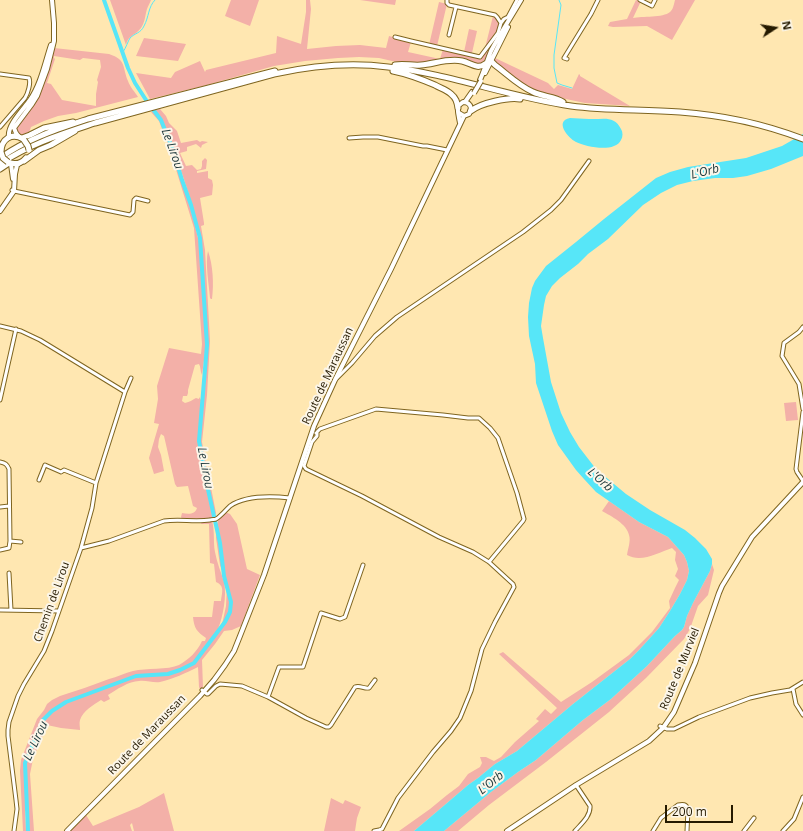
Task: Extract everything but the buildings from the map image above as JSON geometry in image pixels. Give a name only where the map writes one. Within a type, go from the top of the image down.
[{"type":"highway","points":[[396,65],[423,65],[455,60],[462,61],[476,67],[486,64]]},
{"type":"highway","points":[[491,61],[529,90],[558,99],[562,103]]},
{"type":"highway","points":[[164,102],[267,72],[303,65],[366,62],[396,65],[422,70],[562,103]]},
{"type":"highway","points":[[22,138],[44,128],[62,123],[141,108],[291,70],[332,65],[366,65],[422,72],[562,103],[606,107],[663,108],[703,111],[744,118],[803,136]]},
{"type":"highway","points":[[366,65],[401,72],[445,90],[453,96],[457,103],[458,110]]},
{"type":"highway","points":[[471,110],[476,107],[510,98],[525,99],[556,106],[562,103]]},
{"type":"highway","points":[[0,164],[11,156],[32,146],[68,132],[141,108]]},
{"type":"highway","points":[[0,158],[9,151],[30,140],[88,119]]},
{"type":"highway","points":[[23,162],[29,150],[22,138],[16,136],[9,137],[2,141],[0,150],[3,158],[9,163],[14,164],[23,162],[39,150],[95,123]]},
{"type":"highway","points":[[788,132],[803,139]]},
{"type":"highway","points":[[0,169],[9,163]]},
{"type":"main road","points":[[22,138],[16,133],[14,128],[32,104],[40,89],[54,41],[52,0]]},
{"type":"main road","points":[[480,80],[504,24],[521,0]]},
{"type":"main road","points":[[467,103],[491,61],[521,0]]},
{"type":"main road","points":[[9,137],[11,125],[36,90],[51,44],[54,27]]},
{"type":"main road","points":[[458,110],[464,116],[469,114],[471,106],[467,103],[461,103],[458,110],[460,123]]},
{"type":"main road","name":"Route de Maraussan","points":[[66,831],[203,691],[221,668],[235,646],[249,615],[314,432],[335,380],[464,116]]},
{"type":"main road","points":[[0,211],[13,190],[17,165],[23,162]]},
{"type":"main road","points":[[0,207],[13,190],[9,163]]},
{"type":"main road","name":"Route de Murviel","points":[[507,831],[576,785],[649,741],[674,712],[695,663],[722,586],[752,537],[803,481]]},
{"type":"street","points":[[448,0],[447,3],[456,6],[495,15],[504,24]]},
{"type":"street","points":[[395,37],[411,42],[480,57],[504,24],[504,19],[508,17],[516,0]]},
{"type":"street","points":[[567,59],[564,58],[598,0]]},
{"type":"street","points":[[640,0],[652,6],[655,0]]},
{"type":"street","points":[[449,35],[456,6]]},
{"type":"street","points":[[0,74],[29,78],[30,80],[25,98],[0,127]]},
{"type":"street","points":[[349,138],[378,137],[447,150]]},
{"type":"street","points":[[335,380],[352,364],[375,336],[397,317],[523,232],[551,210],[561,200],[589,161]]},
{"type":"street","points":[[13,190],[130,215],[133,212],[134,200],[136,198],[148,201]]},
{"type":"street","points":[[0,326],[16,329],[40,340],[125,392]]},
{"type":"street","points":[[803,327],[799,332],[784,343],[782,356],[799,384],[803,409]]},
{"type":"street","points":[[0,400],[16,329]]},
{"type":"street","name":"Chemin de Lirou","points":[[14,831],[17,809],[8,726],[18,696],[44,651],[52,631],[81,548],[90,515],[96,483],[125,392],[131,378]]},
{"type":"street","points":[[374,831],[382,829],[398,798],[432,752],[451,731],[460,718],[471,692],[482,648],[514,587],[513,584],[489,562],[473,552],[439,537],[362,496],[306,469],[304,466],[312,442],[317,436],[314,432],[376,409],[479,418],[498,438],[517,493],[524,519],[489,562]]},
{"type":"street","points":[[803,412],[796,469],[803,481]]},
{"type":"street","points":[[0,462],[5,463],[9,469],[10,541],[9,548],[0,550]]},
{"type":"street","points":[[39,480],[44,465],[61,472],[64,470],[96,483]]},
{"type":"street","points":[[81,548],[110,540],[164,521],[202,521],[217,519],[230,507],[239,501],[248,498],[290,498]]},
{"type":"street","points":[[0,507],[9,506]]},
{"type":"street","points":[[10,541],[21,542]]},
{"type":"street","points":[[268,697],[279,667],[303,667],[321,613],[340,619],[345,617],[363,565]]},
{"type":"street","points":[[8,572],[10,610]]},
{"type":"street","points":[[0,610],[59,611]]},
{"type":"street","points":[[203,691],[208,694],[220,684],[242,686],[268,697],[306,718],[329,727],[355,687],[358,686],[367,689],[375,680]]},
{"type":"street","points":[[661,727],[674,729],[699,717],[750,698],[793,689],[803,682]]},
{"type":"street","points":[[793,689],[796,704],[803,715]]},
{"type":"street","points":[[575,831],[591,808],[576,785]]},
{"type":"street","points":[[784,831],[794,818],[803,797]]},
{"type":"street","points":[[653,831],[660,818],[678,805],[682,804],[688,809],[687,831]]},
{"type":"street","points":[[744,831],[754,818]]},
{"type":"shaded area","points":[[110,0],[151,0],[142,26],[139,31],[128,39],[126,45]]},
{"type":"shaded area","points":[[231,0],[259,0],[250,26],[225,16]]},
{"type":"shaded area","points":[[306,0],[310,0],[311,9],[307,49],[360,45],[386,48],[389,36],[411,42],[408,52],[440,59],[443,49],[479,58],[500,33],[486,61],[478,65],[463,60],[405,64],[379,58],[359,57],[305,61],[274,66],[150,99],[136,73],[171,78],[175,72],[200,61],[205,72],[206,70],[276,53],[277,36],[301,44],[306,12]]},
{"type":"shaded area","points":[[360,0],[396,0],[395,5]]},
{"type":"shaded area","points":[[636,0],[641,1],[633,18],[667,14],[672,10],[675,0],[695,0],[672,40],[647,26],[608,26],[610,22],[627,19]]},
{"type":"shaded area","points":[[439,2],[447,4],[437,46],[429,45]]},
{"type":"shaded area","points":[[493,16],[496,17],[499,22],[498,30],[484,52]]},
{"type":"shaded area","points":[[469,29],[477,31],[472,53],[464,52]]},
{"type":"shaded area","points":[[144,38],[186,44],[178,61],[136,56]]},
{"type":"shaded area","points":[[54,48],[109,54],[115,56],[123,64],[129,83],[138,97],[76,113],[58,116],[44,121],[31,127],[26,141],[22,141],[16,128],[28,112]],"holes":[[[54,56],[80,60],[83,58],[100,60],[101,67],[97,80],[96,106],[62,100],[51,84],[47,83],[55,59]]]},
{"type":"shaded area","points":[[495,58],[548,83],[554,89],[558,85],[572,89],[579,74],[630,106],[585,103],[534,92],[493,62]]},
{"type":"shaded area","points":[[160,109],[166,116],[169,123],[177,131],[181,143],[197,140],[200,142],[208,142],[202,145],[201,148],[196,144],[187,147],[187,151],[180,153],[186,166],[192,165],[197,170],[201,169],[202,161],[205,158],[207,160],[206,169],[197,171],[197,173],[208,171],[208,178],[212,180],[213,185],[212,195],[200,198],[204,223],[204,225],[201,226],[205,250],[210,341],[207,395],[202,442],[216,513],[215,515],[200,441],[203,380],[207,344],[201,241],[192,204],[173,146],[162,120],[155,110]]},
{"type":"shaded area","points":[[154,111],[161,121],[172,151],[190,206],[199,242],[206,345],[202,375],[199,364],[195,365],[187,396],[183,396],[182,401],[185,403],[190,402],[196,398],[199,399],[199,397],[201,400],[198,441],[213,515],[212,518],[205,519],[182,519],[182,513],[193,513],[197,508],[193,506],[188,486],[177,487],[175,484],[164,436],[161,434],[158,447],[164,471],[154,474],[149,458],[159,424],[154,423],[158,399],[157,386],[169,348],[201,354],[202,344],[194,228],[170,150],[159,121],[151,112]]},
{"type":"shaded area","points":[[208,251],[213,275],[212,299],[210,298],[207,262]]},
{"type":"shaded area","points":[[796,402],[798,420],[786,421],[784,403]]},
{"type":"shaded area","points":[[609,501],[639,522],[668,537],[684,555],[689,571],[687,580],[670,611],[659,628],[630,659],[517,751],[495,764],[414,831],[399,831],[430,809],[459,786],[468,774],[480,767],[482,763],[480,757],[486,757],[494,761],[501,757],[515,742],[539,721],[536,719],[545,709],[551,714],[557,708],[499,654],[503,652],[561,702],[629,655],[652,632],[670,608],[669,601],[679,580],[675,576],[678,569],[675,560],[676,552],[672,548],[644,558],[627,555],[630,540],[628,531],[618,521],[602,511]]},
{"type":"shaded area","points":[[225,512],[230,514],[237,524],[247,569],[260,575],[241,626],[232,630],[224,631],[202,660],[203,687],[200,689],[199,687],[198,667],[179,676],[160,682],[135,681],[108,695],[110,699],[104,702],[101,700],[89,708],[81,717],[80,730],[47,725],[33,759],[30,774],[34,831],[28,831],[27,811],[25,811],[26,831],[23,831],[20,771],[21,760],[37,719],[47,704],[60,696],[130,672],[174,667],[192,655],[198,649],[202,641],[205,641],[206,638],[198,632],[195,627],[193,617],[212,617],[214,601],[221,601],[222,587],[216,582],[214,564],[210,563],[209,524],[201,524],[202,522],[212,521],[215,552],[224,582],[225,599],[218,629],[195,662],[219,631],[226,606],[227,585],[220,565],[216,538],[219,518]]},
{"type":"shaded area","points":[[712,564],[714,570],[708,595],[698,606],[690,629],[684,639],[646,678],[609,712],[489,805],[458,831],[444,831],[491,792],[536,760],[583,720],[611,699],[647,666],[684,627],[687,616],[710,571]]},
{"type":"shaded area","points":[[164,793],[174,831],[134,831],[132,823],[130,825],[132,831],[69,831],[86,815],[93,826],[139,807]]},
{"type":"shaded area","points":[[331,798],[343,804],[345,800],[361,807],[357,818],[355,831],[324,831]]},
{"type":"water","points":[[570,118],[607,119],[615,121],[621,129],[622,139],[618,144],[607,148],[593,147],[576,142],[569,137],[563,126],[563,122]]},
{"type":"water","name":"L'Orb","points":[[803,134],[803,156],[771,169],[747,176],[693,181],[677,185],[661,193],[643,205],[608,239],[560,278],[552,286],[546,296],[541,326],[551,382],[561,413],[579,447],[596,469],[626,494],[685,530],[695,538],[706,549],[712,559],[712,564],[710,571],[687,616],[682,630],[647,666],[611,699],[583,720],[536,760],[491,792],[444,831],[414,831],[468,785],[495,764],[517,751],[630,659],[659,628],[680,594],[687,580],[689,571],[684,555],[668,537],[639,522],[596,492],[576,470],[558,445],[536,383],[535,364],[529,336],[529,303],[535,281],[546,266],[656,178],[688,167],[746,158],[782,146]]},
{"type":"waterway","name":"Le Lirou","points":[[28,831],[25,763],[43,720],[52,711],[66,702],[136,676],[168,674],[194,663],[225,622],[230,612],[231,602],[224,576],[220,543],[199,441],[207,345],[200,238],[173,150],[161,120],[135,83],[128,68],[104,0]]},
{"type":"waterway","points":[[123,52],[130,38],[140,32],[143,28],[151,6],[155,0]]},
{"type":"waterway","points":[[559,0],[561,5],[554,55],[554,68],[557,83],[572,88]]}]
